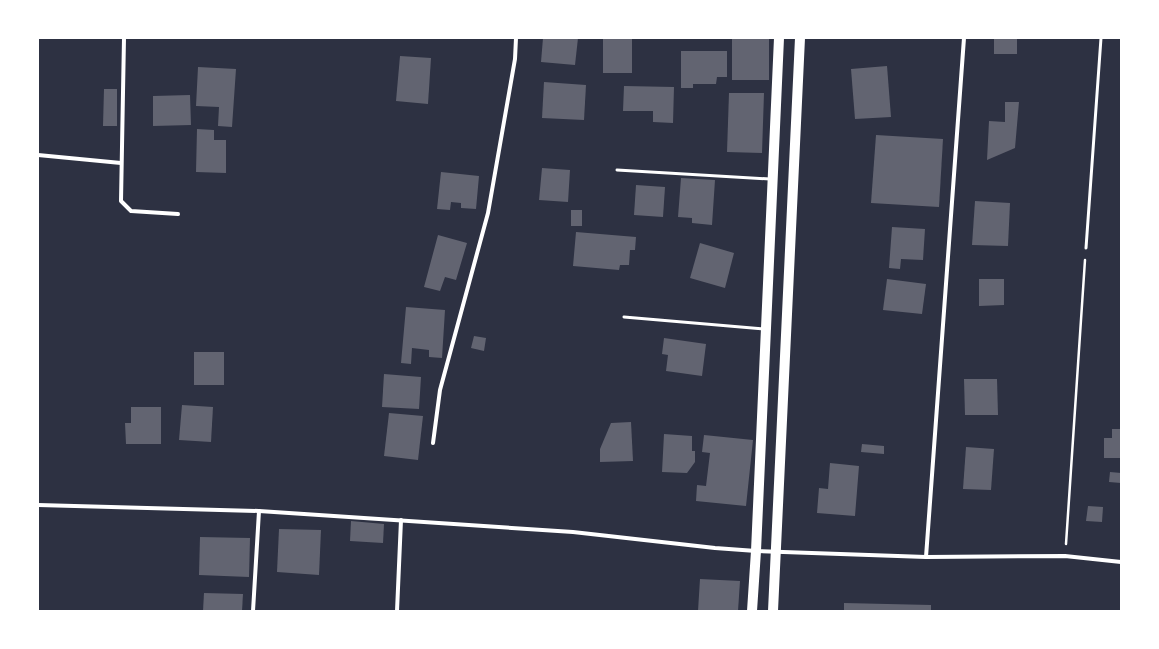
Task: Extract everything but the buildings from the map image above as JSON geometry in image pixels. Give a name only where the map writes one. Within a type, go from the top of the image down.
[{"type":"main road","points":[[752,611],[779,38]]},
{"type":"main road","points":[[773,611],[800,38]]},
{"type":"street","points":[[124,38],[121,201],[131,211],[178,214]]},
{"type":"street","points":[[433,443],[440,390],[488,213],[515,59],[516,38]]},
{"type":"street","points":[[926,557],[964,38]]},
{"type":"street","points":[[38,156],[121,163]]},
{"type":"street","points":[[38,505],[259,511],[401,520],[573,532],[708,548],[756,551],[926,557],[1065,556],[1121,562]]},
{"type":"street","points":[[253,611],[259,511]]},
{"type":"street","points":[[397,611],[401,520]]},
{"type":"lane","points":[[1086,248],[1100,38]]},
{"type":"lane","points":[[618,170],[772,180]]},
{"type":"lane","points":[[624,317],[765,329]]},
{"type":"path","points":[[1065,556],[1086,248]]}]
